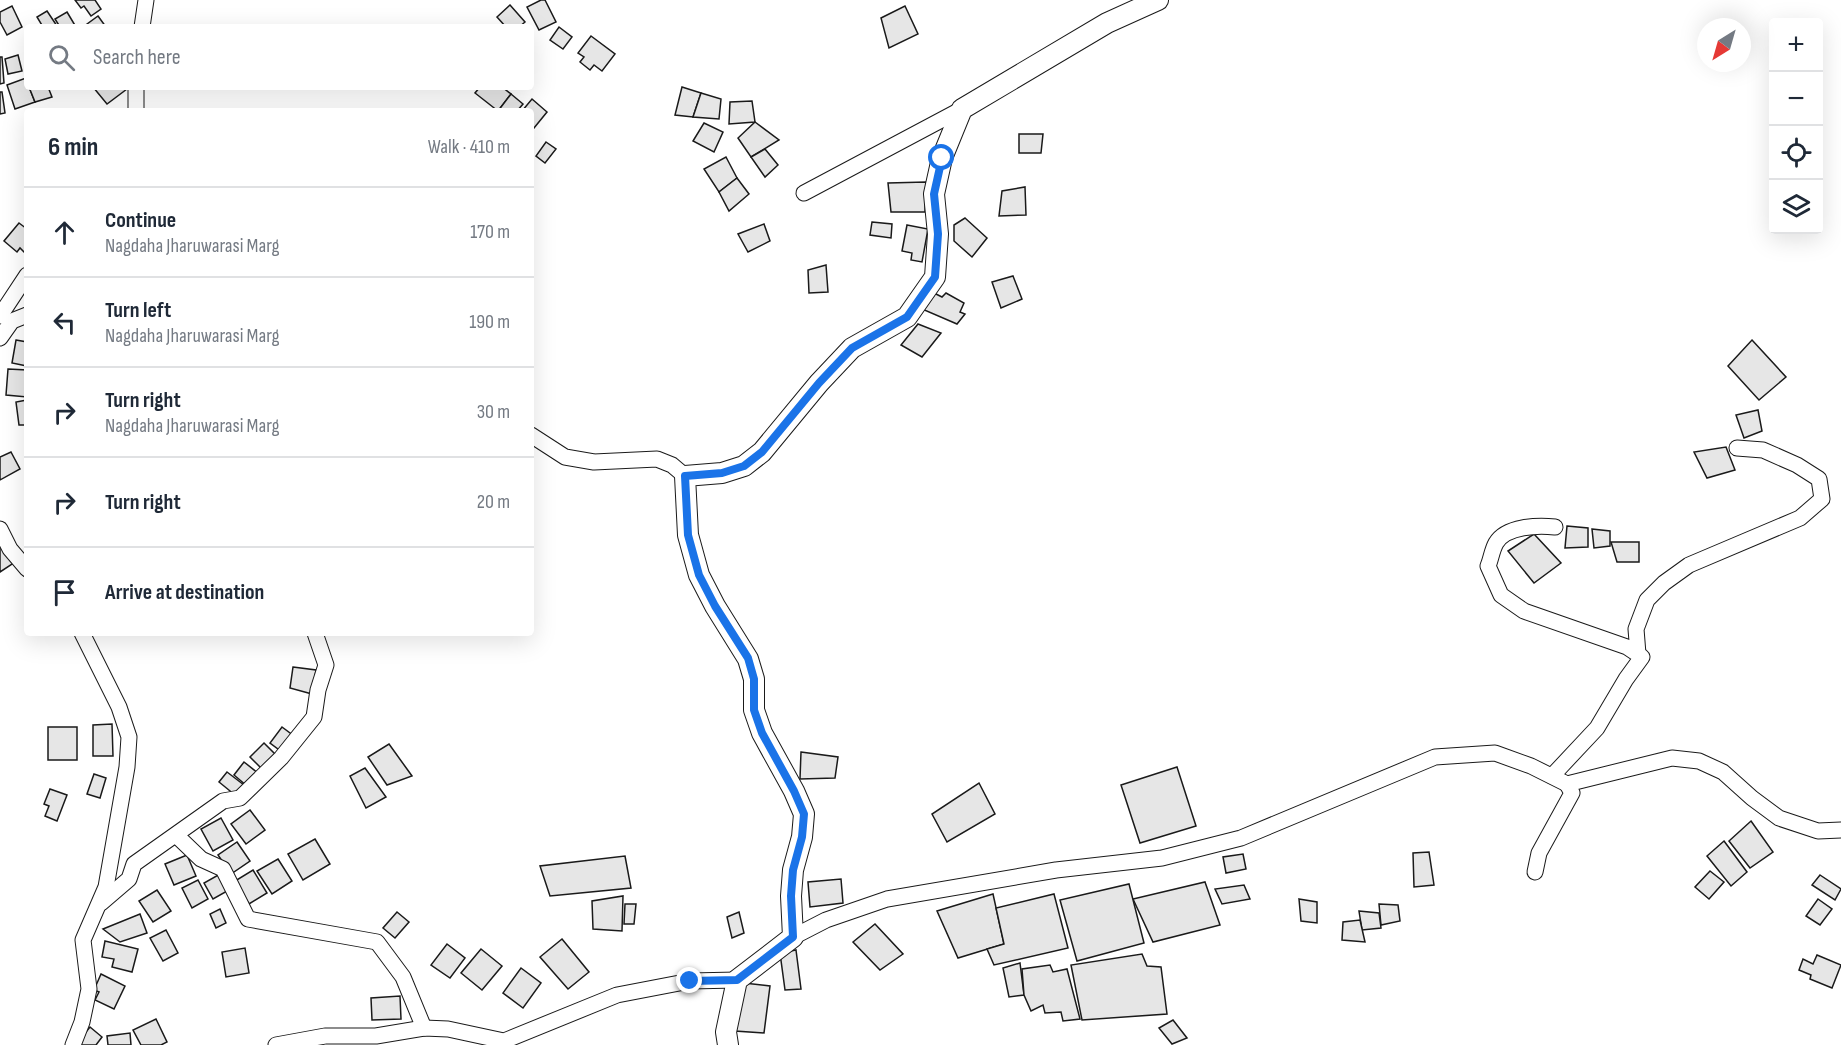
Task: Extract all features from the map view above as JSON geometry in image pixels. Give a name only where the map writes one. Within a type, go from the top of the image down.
[{"type":"street","points":[[142,24],[146,0]]},
{"type":"street","points":[[804,193],[962,109],[1107,23],[1158,0]]},
{"type":"street","points":[[136,90],[136,108]]},
{"type":"street","points":[[534,437],[565,457],[594,462],[657,459],[672,465],[685,476],[722,473],[744,466],[762,452],[819,383],[852,348],[907,317],[935,277],[938,234],[934,194],[942,158],[962,109]]},
{"type":"street","points":[[0,316],[24,279]]},
{"type":"street","points":[[0,338],[12,321],[24,316]]},
{"type":"street","points":[[1638,654],[1636,629],[1647,600],[1664,583],[1689,565],[1800,518],[1822,499],[1819,479],[1797,465],[1763,450],[1737,448]]},
{"type":"street","points":[[685,476],[688,535],[699,575],[715,606],[748,658],[754,679],[754,710],[762,733],[804,814],[802,837],[793,870],[791,896],[793,937]]},
{"type":"street","points":[[1552,776],[1597,728],[1642,657],[1627,647],[1524,611],[1501,595],[1488,567],[1497,541],[1513,530],[1542,525],[1555,527]]},
{"type":"street","points":[[0,529],[10,549],[24,565]]},
{"type":"street","points":[[73,1045],[82,1022],[89,989],[83,940],[106,887],[127,767],[129,737],[119,707],[84,636]]},
{"type":"street","points":[[99,904],[129,879],[134,864],[177,836],[223,801],[240,798],[281,758],[314,717],[318,690],[326,665],[316,636]]},
{"type":"street","points":[[276,1045],[325,1036],[376,1036],[424,1028],[448,1029],[504,1041],[617,995],[690,981],[737,980],[793,937],[826,920],[887,899],[1056,870],[1162,858],[1241,838],[1435,758],[1495,753],[1532,766],[1567,784],[1572,793],[1539,853],[1535,872]]},
{"type":"street","points":[[1567,784],[1672,758],[1699,762],[1723,772],[1779,818],[1818,831],[1841,830]]},
{"type":"street","points":[[177,836],[201,859],[223,869],[248,919],[377,942],[403,977],[424,1028]]},
{"type":"street","points":[[728,1045],[726,1032],[737,980]]},
{"type":"building","points":[[75,0],[95,0],[101,9],[91,16],[84,6],[81,8]]},
{"type":"building","points":[[545,0],[556,22],[539,30],[527,7]]},
{"type":"building","points":[[510,5],[525,22],[503,24],[497,17]]},
{"type":"building","points":[[12,6],[22,27],[7,35],[0,22],[0,12]]},
{"type":"building","points":[[905,6],[918,34],[889,48],[881,18]]},
{"type":"building","points":[[47,11],[56,24],[41,24],[37,17]]},
{"type":"building","points":[[67,12],[74,24],[58,24],[55,19]]},
{"type":"building","points":[[98,16],[104,24],[87,24]]},
{"type":"building","points":[[559,27],[572,37],[563,49],[550,40]]},
{"type":"building","points":[[591,36],[615,54],[602,71],[594,65],[590,70],[580,62],[584,57],[578,53]]},
{"type":"building","points":[[18,55],[22,71],[8,74],[5,59]]},
{"type":"building","points":[[0,57],[2,57],[4,83],[0,84]]},
{"type":"building","points":[[24,79],[24,90],[30,90],[35,102],[15,109],[7,85]]},
{"type":"building","points":[[682,87],[701,93],[693,117],[675,115]]},
{"type":"building","points":[[30,90],[49,90],[52,97],[35,102]]},
{"type":"building","points":[[95,90],[126,90],[107,104]]},
{"type":"building","points":[[478,90],[506,90],[511,94],[500,108],[494,108],[475,93]]},
{"type":"building","points":[[0,92],[2,92],[5,113],[0,114]]},
{"type":"building","points":[[701,93],[721,99],[719,119],[693,117]]},
{"type":"building","points":[[511,94],[523,104],[520,108],[500,108]]},
{"type":"building","points":[[532,99],[547,112],[534,128],[534,108],[524,108]]},
{"type":"building","points":[[752,101],[755,122],[729,124],[730,102]]},
{"type":"building","points":[[755,122],[779,140],[751,157],[738,138]]},
{"type":"building","points":[[704,123],[723,132],[714,152],[693,141]]},
{"type":"building","points":[[1019,134],[1043,134],[1041,153],[1019,153]]},
{"type":"building","points":[[546,142],[556,149],[545,163],[536,156]]},
{"type":"building","points":[[765,149],[778,165],[765,177],[751,157]]},
{"type":"building","points":[[726,157],[737,178],[719,192],[704,169]]},
{"type":"building","points":[[737,178],[749,194],[729,211],[719,192]]},
{"type":"building","points":[[926,182],[925,212],[891,212],[888,183]]},
{"type":"building","points":[[1025,187],[1026,215],[999,216],[1002,191]]},
{"type":"building","points":[[965,218],[987,238],[972,257],[954,241],[954,225]]},
{"type":"building","points":[[872,222],[892,224],[891,238],[870,235]]},
{"type":"building","points":[[19,223],[24,227],[24,252],[20,248],[17,252],[4,241]]},
{"type":"building","points":[[764,224],[770,241],[748,252],[738,234]]},
{"type":"building","points":[[907,225],[928,229],[922,262],[911,260],[912,253],[902,251]]},
{"type":"building","points":[[826,265],[828,292],[809,293],[808,270]]},
{"type":"building","points":[[1013,276],[1022,299],[1001,308],[992,282]]},
{"type":"building","points":[[934,293],[942,297],[946,293],[964,303],[960,312],[965,314],[957,324],[922,309]]},
{"type":"building","points":[[918,324],[941,333],[922,357],[901,345]]},
{"type":"building","points":[[16,340],[24,341],[24,365],[12,363]]},
{"type":"building","points":[[1752,340],[1786,377],[1759,400],[1728,366]]},
{"type":"building","points":[[8,369],[24,370],[24,397],[6,395]]},
{"type":"building","points":[[24,401],[24,425],[19,425],[16,402]]},
{"type":"building","points":[[1758,410],[1762,431],[1744,438],[1736,415]]},
{"type":"building","points":[[1726,447],[1735,470],[1707,478],[1694,452]]},
{"type":"building","points":[[11,452],[20,469],[0,480],[0,457]]},
{"type":"building","points":[[1567,526],[1588,528],[1588,547],[1565,548]]},
{"type":"building","points":[[1592,529],[1610,531],[1610,546],[1594,548]]},
{"type":"building","points":[[1534,534],[1561,563],[1534,583],[1508,551]]},
{"type":"building","points":[[0,542],[15,562],[0,572]]},
{"type":"building","points":[[1611,542],[1639,542],[1639,562],[1617,562]]},
{"type":"building","points":[[293,667],[316,670],[312,694],[290,688]]},
{"type":"building","points":[[112,724],[113,756],[93,756],[93,725]]},
{"type":"building","points":[[48,727],[77,727],[77,760],[48,760]]},
{"type":"building","points":[[282,727],[294,736],[282,752],[270,743]]},
{"type":"building","points":[[264,743],[277,756],[263,770],[250,757]]},
{"type":"building","points":[[389,744],[412,776],[387,785],[368,757]]},
{"type":"building","points":[[801,752],[838,757],[835,778],[800,779]]},
{"type":"building","points":[[244,762],[258,773],[247,786],[234,775]]},
{"type":"building","points":[[1177,767],[1196,826],[1140,843],[1121,785]]},
{"type":"building","points":[[365,768],[386,797],[366,808],[350,776]]},
{"type":"building","points":[[227,772],[244,785],[235,795],[219,782]]},
{"type":"building","points":[[94,774],[106,778],[100,798],[87,794]]},
{"type":"building","points":[[979,783],[995,814],[947,842],[932,814]]},
{"type":"building","points":[[50,789],[67,795],[57,821],[45,816],[49,806],[44,804]]},
{"type":"building","points":[[250,810],[265,830],[246,844],[231,824]]},
{"type":"building","points":[[221,818],[233,840],[213,851],[201,829]]},
{"type":"building","points":[[1751,821],[1773,852],[1750,868],[1729,841]]},
{"type":"building","points":[[315,839],[330,864],[303,880],[288,854]]},
{"type":"building","points":[[1724,841],[1747,872],[1731,886],[1707,856]]},
{"type":"building","points":[[237,842],[250,861],[231,874],[218,855]]},
{"type":"building","points":[[1429,852],[1434,885],[1414,887],[1413,853]]},
{"type":"building","points":[[1243,854],[1246,869],[1226,873],[1223,857]]},
{"type":"building","points":[[187,855],[196,876],[174,885],[165,864]]},
{"type":"building","points":[[625,856],[631,888],[550,896],[540,866]]},
{"type":"building","points":[[278,859],[292,881],[272,894],[257,871]]},
{"type":"building","points":[[253,870],[267,893],[249,904],[235,881]]},
{"type":"building","points":[[1710,871],[1724,882],[1709,899],[1695,887]]},
{"type":"building","points":[[220,874],[229,890],[213,899],[204,883]]},
{"type":"building","points":[[1820,875],[1841,889],[1835,900],[1812,885]]},
{"type":"building","points":[[841,879],[843,903],[810,907],[808,882]]},
{"type":"building","points":[[198,880],[208,899],[192,908],[182,888]]},
{"type":"building","points":[[1205,882],[1220,925],[1153,942],[1133,899]]},
{"type":"building","points":[[1129,884],[1144,943],[1077,961],[1060,900]]},
{"type":"building","points":[[1244,885],[1250,899],[1222,904],[1215,889]]},
{"type":"building","points":[[157,890],[171,911],[153,922],[139,901]]},
{"type":"building","points":[[993,894],[1004,944],[958,958],[937,911]]},
{"type":"building","points":[[1054,894],[1068,948],[994,965],[987,949],[1004,944],[996,908]]},
{"type":"building","points":[[623,896],[622,931],[593,929],[592,901]]},
{"type":"building","points":[[1299,899],[1317,902],[1317,923],[1301,921]]},
{"type":"building","points":[[1818,899],[1832,909],[1820,925],[1806,916]]},
{"type":"building","points":[[625,904],[636,904],[634,924],[624,924]]},
{"type":"building","points":[[1379,904],[1398,905],[1400,921],[1381,925]]},
{"type":"building","points":[[220,909],[226,923],[216,928],[210,914]]},
{"type":"building","points":[[1359,911],[1379,913],[1381,928],[1362,930]]},
{"type":"building","points":[[397,912],[409,922],[395,938],[383,928]]},
{"type":"building","points":[[739,912],[744,933],[732,938],[727,917]]},
{"type":"building","points":[[140,914],[147,933],[120,942],[103,929]]},
{"type":"building","points":[[1360,920],[1365,942],[1342,940],[1343,922]]},
{"type":"building","points":[[875,924],[903,954],[880,970],[853,942]]},
{"type":"building","points":[[166,930],[178,953],[163,961],[150,938]]},
{"type":"building","points":[[562,939],[589,972],[568,989],[540,957]]},
{"type":"building","points":[[105,941],[138,949],[132,972],[112,967],[114,959],[102,957]]},
{"type":"building","points":[[447,944],[465,958],[450,978],[431,965]]},
{"type":"building","points":[[245,948],[249,973],[226,977],[222,952]]},
{"type":"building","points":[[481,949],[502,966],[482,990],[461,973]]},
{"type":"building","points":[[796,950],[801,989],[785,990],[780,953]]},
{"type":"building","points":[[1142,954],[1147,966],[1161,967],[1167,1014],[1082,1020],[1071,965]]},
{"type":"building","points":[[1817,955],[1841,965],[1832,988],[1810,979],[1811,975],[1799,970],[1803,959],[1813,964]]},
{"type":"building","points":[[1020,963],[1024,995],[1009,997],[1003,968]]},
{"type":"building","points":[[1050,965],[1053,972],[1067,969],[1080,1019],[1063,1021],[1061,1012],[1045,1013],[1043,1005],[1031,1011],[1024,995],[1022,969]]},
{"type":"building","points":[[521,968],[541,983],[523,1008],[503,993]]},
{"type":"building","points":[[101,974],[125,986],[114,1009],[95,1000],[99,992],[94,990]]},
{"type":"building","points":[[744,983],[770,986],[764,1033],[735,1031]]},
{"type":"building","points":[[400,996],[401,1019],[372,1020],[371,998]]},
{"type":"building","points":[[156,1019],[167,1042],[161,1045],[141,1045],[133,1030]]},
{"type":"building","points":[[1173,1020],[1187,1038],[1172,1044],[1159,1028]]},
{"type":"building","points":[[90,1027],[102,1037],[96,1045],[81,1045],[78,1042]]},
{"type":"building","points":[[130,1033],[131,1045],[108,1045],[107,1036]]},
{"type":"route","points":[[690,981],[737,980],[793,937],[791,896],[793,870],[802,837],[804,814],[762,733],[754,710],[754,679],[748,658],[715,606],[699,575],[688,535],[685,476],[722,473],[744,466],[762,452],[819,383],[852,348],[907,317],[935,277],[938,234],[934,194],[942,158]]}]
